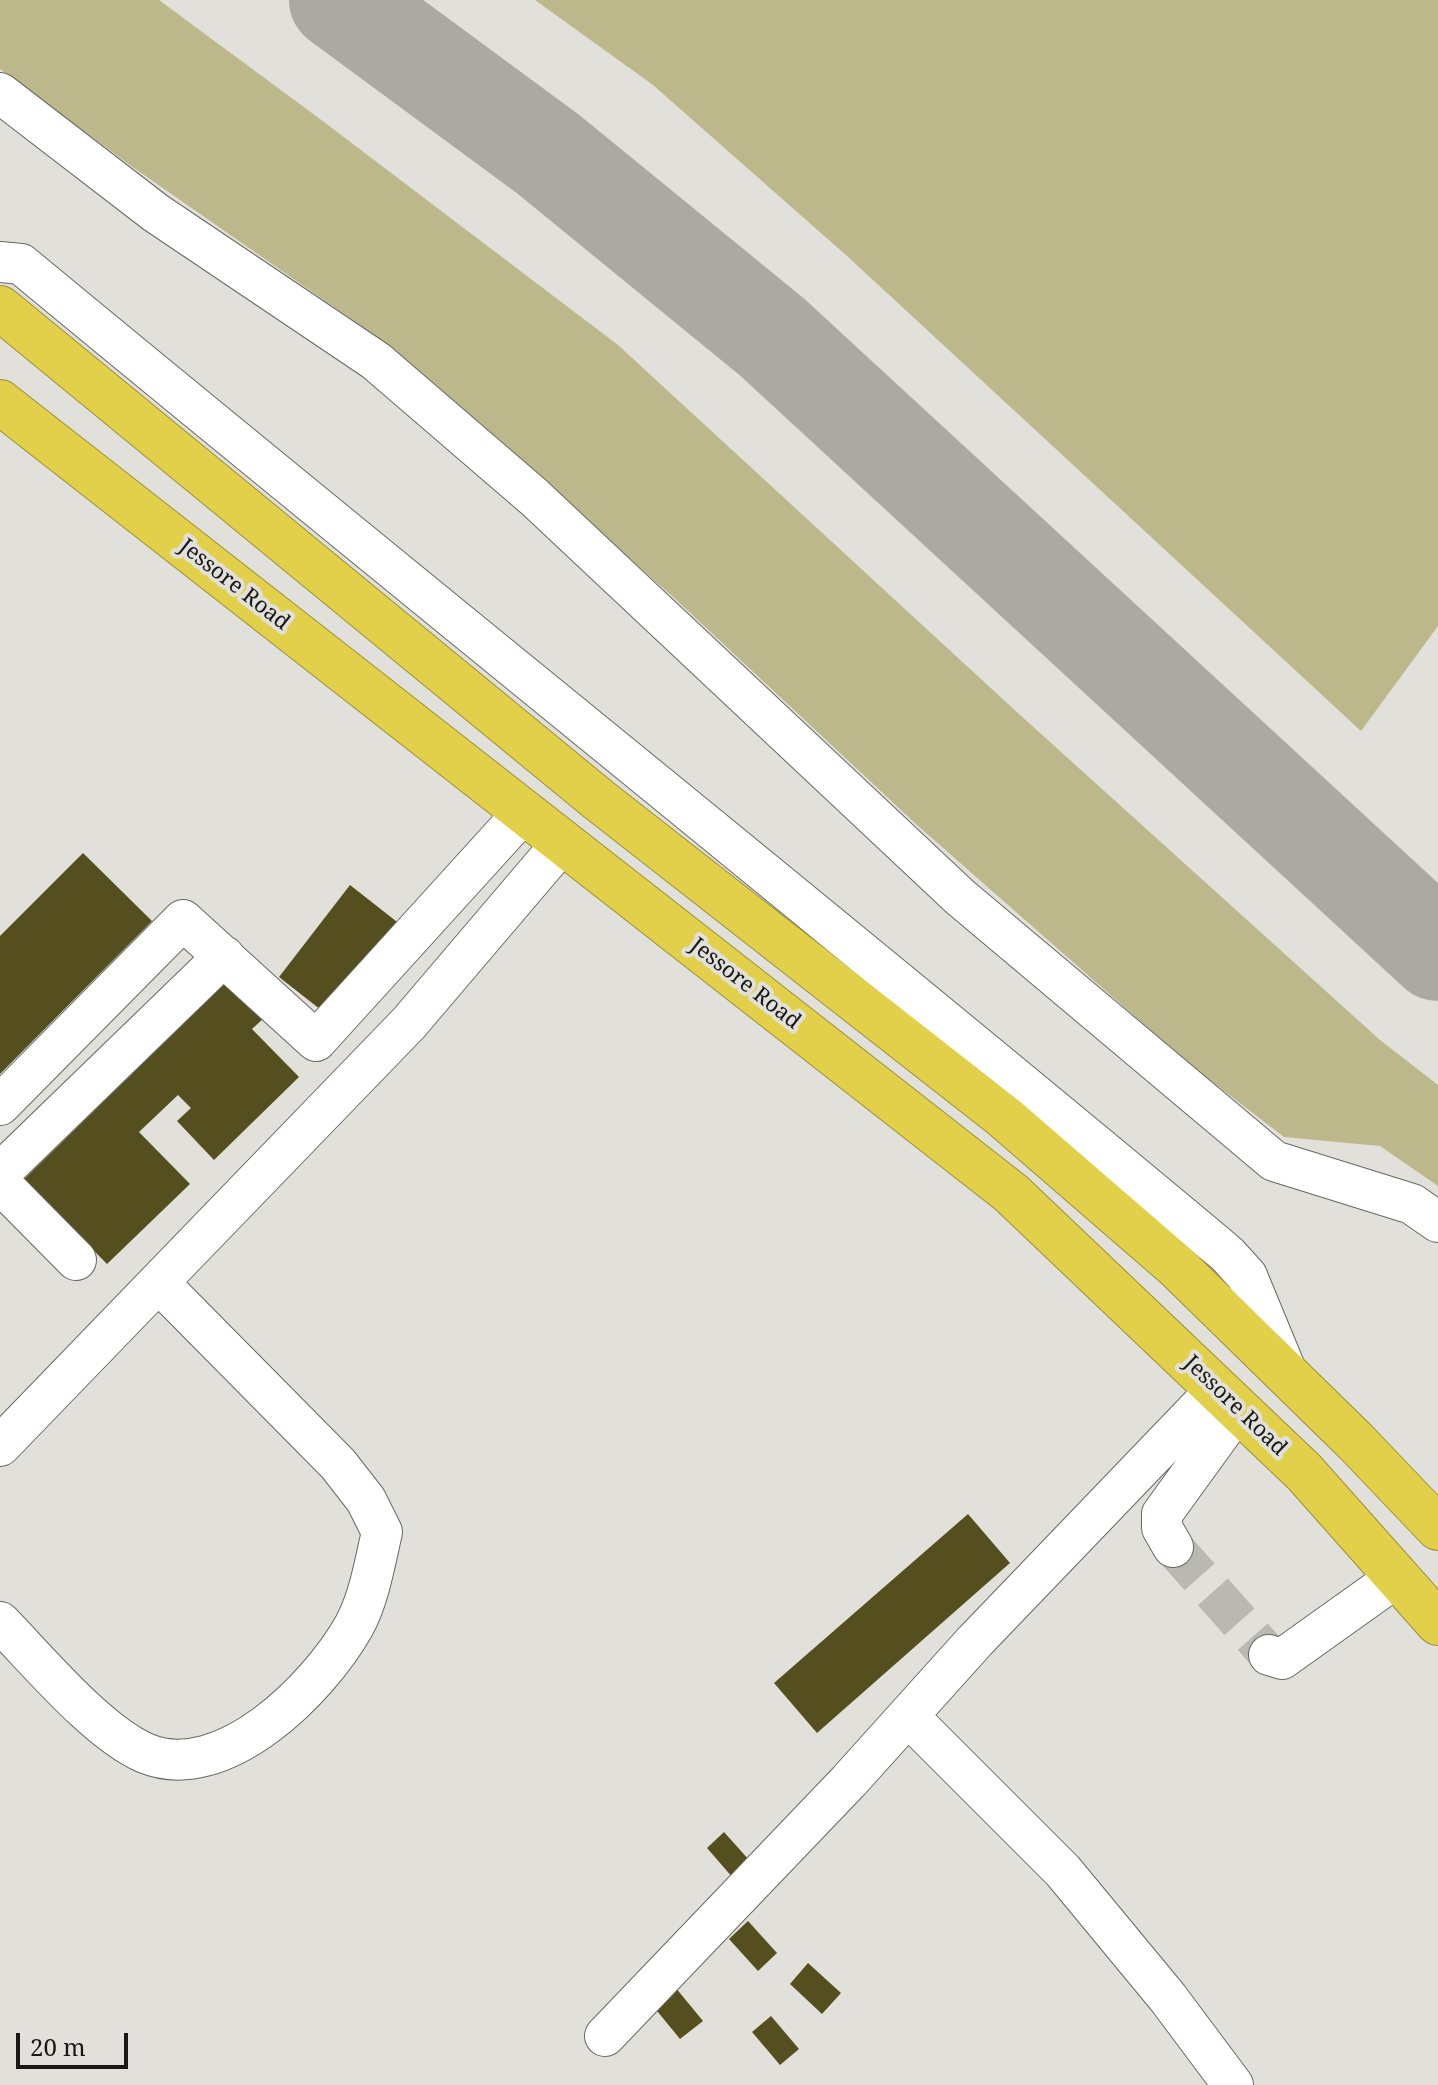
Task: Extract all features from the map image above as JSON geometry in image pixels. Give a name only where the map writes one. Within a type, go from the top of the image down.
[{"type":"highway","points":[[0,308],[599,800],[1004,1117],[1175,1265],[1438,1528]]},
{"type":"highway","name":"Jessore Road","points":[[0,402],[1011,1193],[1304,1472],[1438,1623]]},
{"type":"street","points":[[0,93],[156,213],[376,361],[534,497],[960,897],[1274,1161],[1412,1204],[1438,1222]]},
{"type":"street","points":[[0,262],[21,264],[537,688],[898,979],[1227,1254],[1247,1276],[1289,1376]]},
{"type":"street","points":[[0,1105],[183,920],[316,1041],[524,812]]},
{"type":"street","points":[[0,1446],[409,1023],[563,842]]},
{"type":"street","points":[[0,1173],[224,956]]},
{"type":"street","points":[[0,1183],[76,1260]]},
{"type":"street","points":[[0,1622],[112,1732],[144,1752],[177,1762],[208,1756],[254,1734],[326,1667],[355,1624],[382,1532],[366,1500],[338,1464],[159,1283]]},
{"type":"street","points":[[1173,1547],[1162,1528],[1162,1514],[1228,1399]]},
{"type":"street","points":[[605,2036],[975,1641],[1228,1399]]},
{"type":"street","points":[[1269,1655],[1282,1659],[1397,1577]]},
{"type":"street","points":[[908,1716],[1063,1871],[1168,1998],[1233,2085]]},
{"type":"shaded area","points":[[0,0],[159,0],[618,345],[1019,714],[1380,1040],[1438,1085],[1438,1186],[1380,1146],[1284,1137],[1189,1064],[917,825],[672,596],[387,344],[134,168],[0,69]]},
{"type":"shaded area","points":[[535,0],[1438,0],[1438,626],[1361,731],[847,256],[653,85]]},
{"type":"building","points":[[83,853],[152,921],[0,1074],[0,936]]},
{"type":"building","points":[[350,885],[401,925],[330,1017],[279,977]]},
{"type":"building","points":[[228,980],[265,1017],[252,1029],[299,1077],[214,1160],[177,1121],[191,1108],[178,1095],[139,1132],[190,1184],[107,1264],[56,1212],[13,1190]]},
{"type":"building","points":[[968,1514],[1010,1563],[817,1733],[774,1683]]},
{"type":"building","points":[[724,1832],[758,1870],[740,1886],[707,1848]]},
{"type":"building","points":[[748,1921],[777,1953],[758,1971],[729,1939]]},
{"type":"building","points":[[808,1963],[841,1993],[822,2014],[790,1984]]},
{"type":"building","points":[[675,1987],[703,2021],[680,2039],[653,2006]]},
{"type":"building","points":[[771,2016],[799,2049],[780,2065],[752,2032]]},
{"type":"taxiway","points":[[339,0],[548,154],[772,337],[1438,951]]},
{"type":"tunnel","points":[[1173,1547],[1269,1655]]}]
